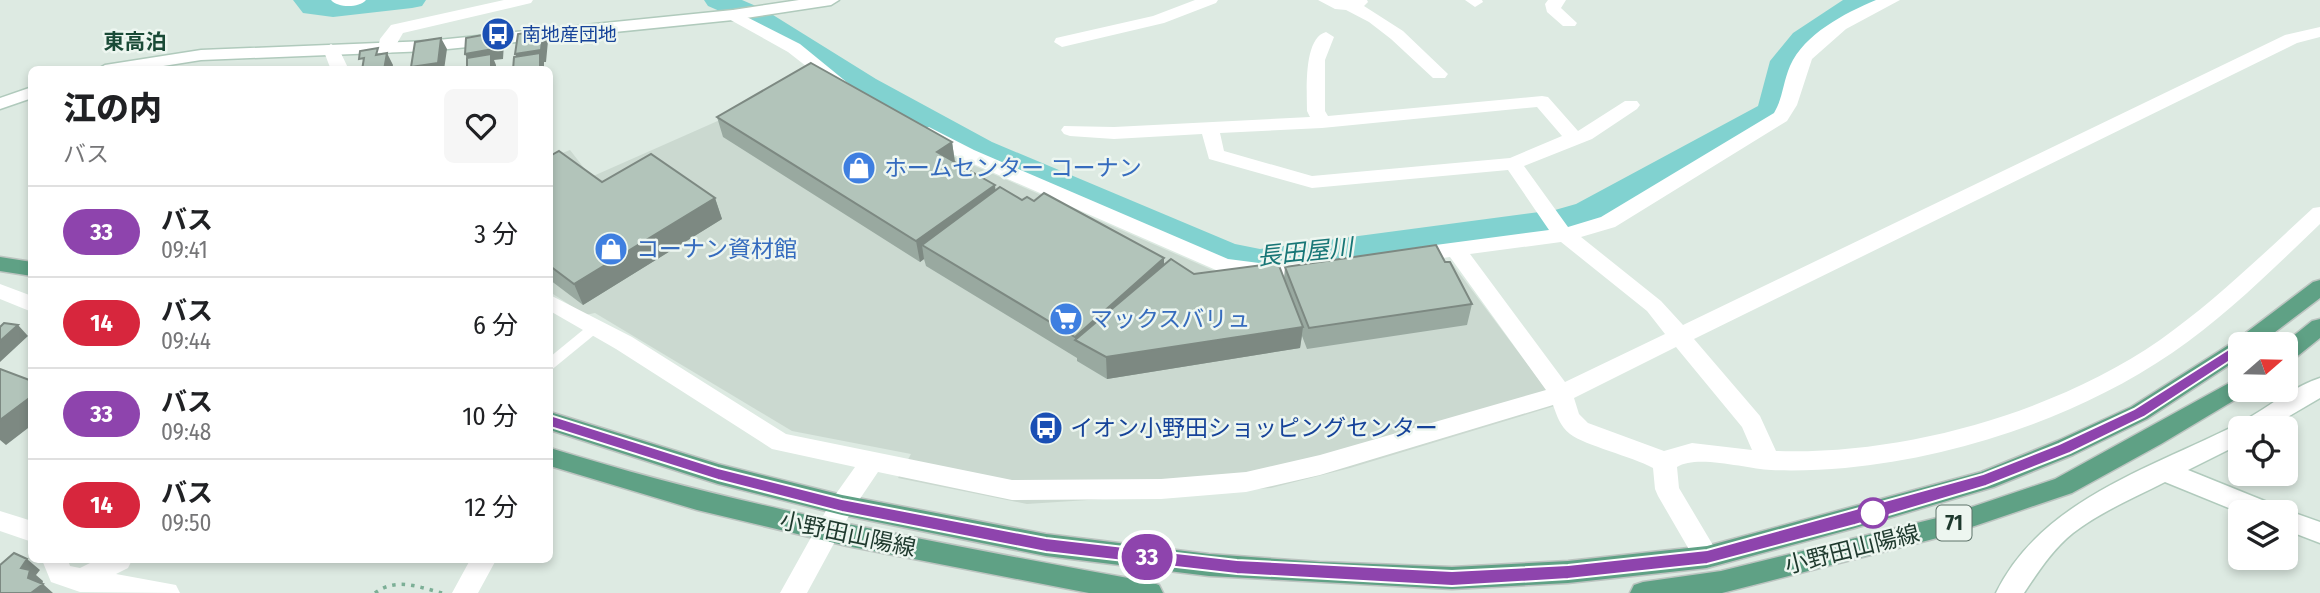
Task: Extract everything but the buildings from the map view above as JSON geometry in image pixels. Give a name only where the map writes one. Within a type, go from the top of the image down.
[{"type":"main road","points":[[0,264],[28,268]]},
{"type":"main road","name":"小野田山陽線","points":[[2261,332],[2320,287]]},
{"type":"main road","points":[[2298,344],[2320,327]]},
{"type":"main road","name":"小野田山陽線","points":[[553,422],[718,474],[842,505],[1046,545],[1209,565],[1452,578],[1568,572],[1707,557],[1855,518],[1986,480],[2065,448],[2139,413],[2228,355]]},
{"type":"main road","name":"小野田山陽線","points":[[1643,593],[1724,588],[1945,526],[2063,486],[2153,438],[2228,393]]},
{"type":"main road","name":"小野田山陽線","points":[[553,458],[658,492],[827,531],[1150,593]]},
{"type":"street","points":[[339,0],[358,0]]},
{"type":"street","points":[[386,48],[388,39],[397,29],[525,0]]},
{"type":"street","points":[[131,66],[201,55],[428,46],[733,15],[831,0]]},
{"type":"street","points":[[1062,42],[1158,20],[1210,0]]},
{"type":"street","points":[[1326,0],[1341,6],[1367,0]]},
{"type":"street","points":[[1558,0],[1553,4],[1553,9],[1569,23]]},
{"type":"street","points":[[1391,258],[1456,250],[1557,226],[1608,222],[1781,117],[1788,107],[1798,68],[1807,51],[1870,8],[1892,0]]},
{"type":"street","points":[[1349,5],[1383,22],[1439,74]]},
{"type":"street","points":[[733,15],[794,48],[853,91]]},
{"type":"street","points":[[553,304],[624,343],[780,442],[871,463],[1012,490],[1161,489],[1246,482],[1320,465],[1561,394],[2291,38],[2320,32]]},
{"type":"street","points":[[1322,122],[1316,111],[1316,60],[1326,37]]},
{"type":"street","points":[[331,49],[338,66]]},
{"type":"street","points":[[0,104],[28,94]]},
{"type":"street","points":[[1070,130],[1114,133],[1322,122],[1542,101],[1574,138]]},
{"type":"street","points":[[1210,128],[1216,155],[1312,182],[1513,164],[1586,135],[1631,105]]},
{"type":"street","points":[[910,123],[967,154],[1223,265],[1251,272],[1274,273],[1326,266]]},
{"type":"street","points":[[1513,164],[1557,226],[1654,306],[1752,422],[1768,459]]},
{"type":"street","points":[[1665,463],[1675,455],[1697,451],[1800,461],[1924,446],[2021,417],[2094,388],[2131,369],[2197,324],[2320,214]]},
{"type":"street","points":[[1456,250],[1561,394],[1569,418],[1580,429],[1637,449],[1665,463]]},
{"type":"street","points":[[0,291],[28,303]]},
{"type":"street","points":[[2270,416],[2320,387]]},
{"type":"street","points":[[2009,593],[2036,555],[2062,527],[2089,509],[2228,439]]},
{"type":"street","points":[[793,593],[842,505],[871,463]]},
{"type":"street","points":[[1665,463],[1667,489],[1724,588]]},
{"type":"street","points":[[2166,472],[2236,500]]},
{"type":"street","points":[[0,521],[28,531]]},
{"type":"street","points":[[2298,525],[2320,533]]},
{"type":"street","points":[[56,563],[60,574],[80,581],[127,585],[167,593]]},
{"type":"street","points":[[80,581],[114,563]]},
{"type":"street","points":[[127,585],[133,563]]},
{"type":"street","points":[[465,593],[481,563]]},
{"type":"lane","points":[[553,361],[594,328]]},
{"type":"path","points":[[374,593],[394,582],[442,593]]},
{"type":"shaded area","name":"イオン小野田ショッピングセンター","points":[[817,77],[853,102],[959,159],[1226,276],[1262,283],[1451,262],[1558,405],[1350,468],[1271,488],[1027,504],[898,478],[911,454],[792,431],[595,313],[585,315],[553,294],[553,157],[570,150],[591,177]]},
{"type":"waterway","name":"長田屋川","points":[[307,0],[313,7],[333,8],[412,0]]},
{"type":"waterway","name":"長田屋川","points":[[718,0],[755,16],[865,85],[981,149],[1228,255],[1260,261],[1555,221],[1587,213],[1772,111],[1780,74],[1793,50],[1827,20],[1865,0]]},
{"type":"bus line","name":"33","points":[[553,422],[718,474],[842,505],[1046,545],[1209,565],[1452,578],[1568,572],[1707,557],[1855,518],[1986,480],[2065,448],[2139,413],[2228,356]]},
{"type":"place","name":"南地産団地","points":[[498,34]]},
{"type":"place","name":"ホームセンター コーナン","points":[[859,168]]},
{"type":"place","name":"コーナン資材館","points":[[611,249]]},
{"type":"place","name":"マックスバリュ","points":[[1066,319]]},
{"type":"place","name":"イオン小野田ショッピングセンター","points":[[1046,428]]},
{"type":"district","name":"東高泊","points":[[135,42]]}]
